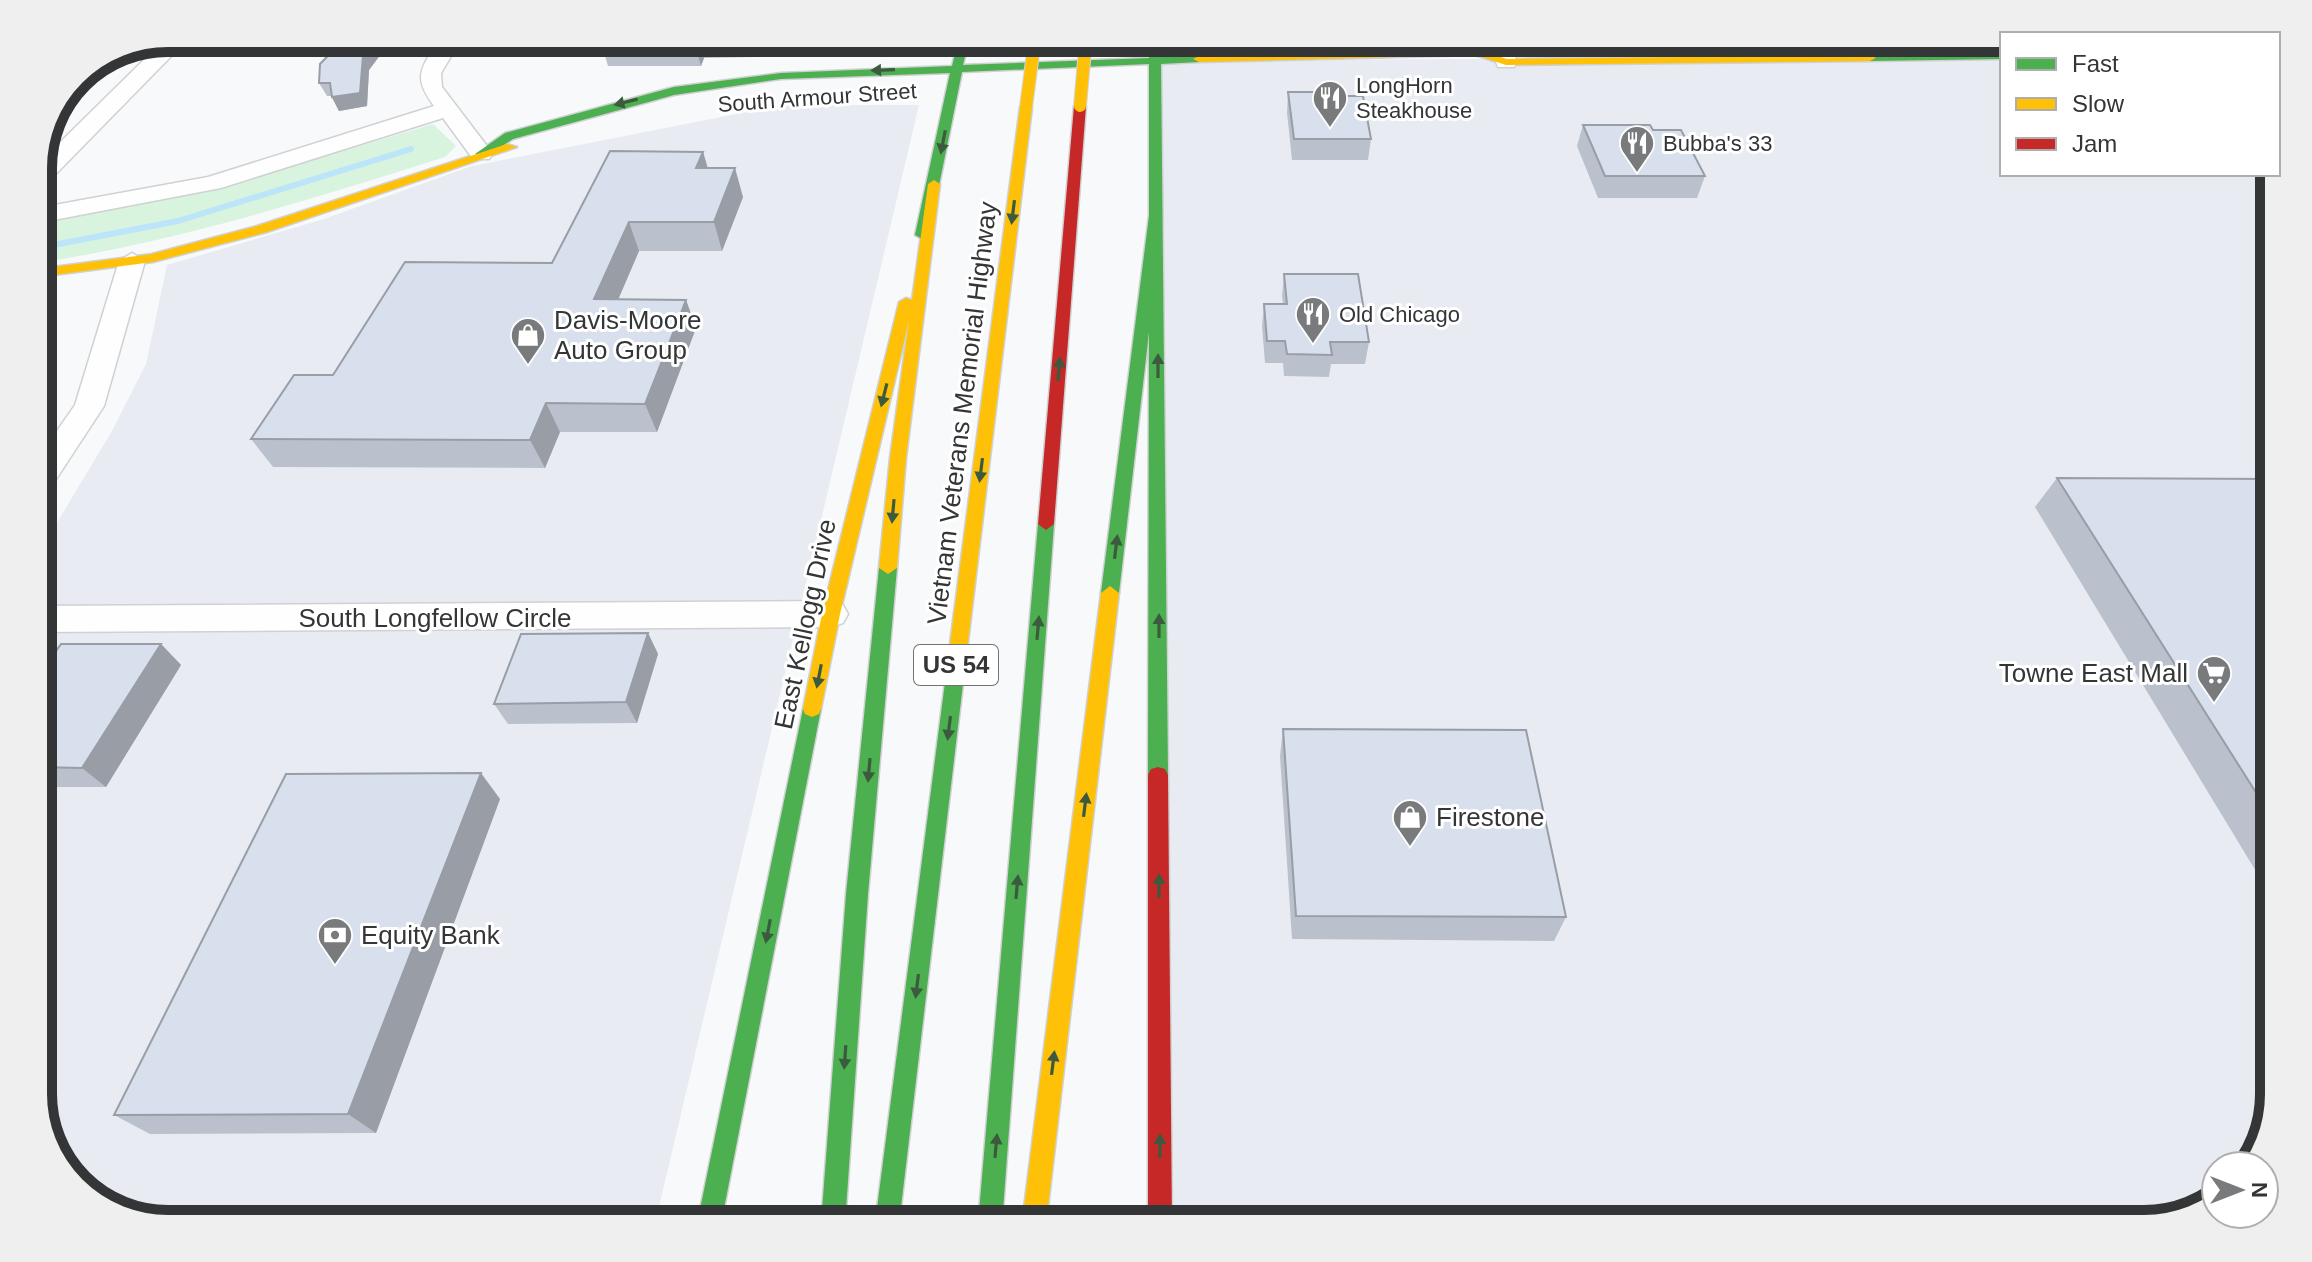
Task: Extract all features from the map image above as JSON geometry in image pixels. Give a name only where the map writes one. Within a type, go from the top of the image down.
[{"type":"main road","name":"East Kellogg Drive","points":[[712,1210],[831,614],[934,184],[961,52]]},
{"type":"main road","name":"Vietnam Veterans Memorial Highway","points":[[889,1210],[1033,52]]},
{"type":"main road","name":"US 54","points":[[991,1210],[1080,106],[1078,52]]},
{"type":"main road","points":[[1156,52],[1160,1210]]},
{"type":"main road","points":[[1157,70],[1485,71],[1506,62],[2000,56]]},
{"type":"main road","name":"South Armour Street","points":[[481,154],[509,136],[674,91],[781,76],[958,67],[1157,70]]},
{"type":"main road","name":"South Armour Street","points":[[804,94],[953,88],[1157,70]]},
{"type":"main road","name":"South Armour Street","points":[[693,108],[761,98]]},
{"type":"main road","name":"South Armour Street","points":[[52,271],[132,261],[262,229],[481,154],[664,113]]},
{"type":"main road","points":[[834,1210],[857,894],[898,458],[934,184]]},
{"type":"main road","points":[[1036,1210],[1157,205]]},
{"type":"street","points":[[52,164],[164,52]]},
{"type":"street","points":[[443,52],[430,73],[437,99],[481,154]]},
{"type":"street","points":[[1502,52],[1506,62]]},
{"type":"street","points":[[52,213],[212,183],[448,109]]},
{"type":"street","points":[[52,461],[89,406],[132,261]]},
{"type":"street","name":"South Longfellow Circle","points":[[52,619],[831,614]]},
{"type":"shaded area","points":[[2000,55],[2000,176],[2260,176],[2260,1094],[2256,1124],[2245,1150],[2200,1150],[2200,1195],[2174,1206],[2144,1210],[1160,1210],[1157,61]]},
{"type":"shaded area","points":[[782,105],[919,105],[658,1210],[168,1210],[138,1206],[103,1190],[81,1171],[58,1131],[52,1102],[52,531],[112,431],[146,364],[167,265],[324,219],[472,166]]},
{"type":"green space","points":[[433,124],[456,146],[445,157],[294,204],[142,243],[52,261],[52,219],[220,188]]},
{"type":"building","points":[[332,52],[366,52],[363,56],[360,93],[332,97],[330,83],[319,83],[320,64]]},
{"type":"building","points":[[1288,92],[1363,96],[1371,139],[1294,139]]},
{"type":"building","points":[[1583,125],[1650,125],[1653,130],[1681,130],[1705,176],[1605,176]]},
{"type":"building","points":[[610,151],[703,152],[696,168],[735,168],[714,222],[629,222],[594,299],[686,300],[645,404],[546,403],[530,440],[251,439],[294,375],[333,375],[405,262],[552,263]]},
{"type":"building","name":"Old Chicago","points":[[1284,274],[1358,274],[1369,342],[1330,342],[1332,355],[1287,354],[1285,341],[1267,341],[1264,304],[1287,304]]},
{"type":"building","points":[[2057,478],[2260,479],[2260,799]]},
{"type":"building","points":[[648,633],[626,702],[494,704],[521,634]]},
{"type":"building","points":[[61,644],[161,644],[82,768],[52,767],[52,657]]},
{"type":"building","name":"Firestone","points":[[1283,729],[1526,730],[1566,917],[1296,916]]},
{"type":"building","name":"Equity Bank","points":[[481,773],[348,1114],[114,1115],[286,774]]},
{"type":"waterway","points":[[52,245],[178,221],[411,149]]},
{"type":"traffic: fast","points":[[922,235],[960,52]]},
{"type":"traffic: fast","points":[[1155,52],[1158,775]]},
{"type":"traffic: fast","points":[[1870,58],[2000,56]]},
{"type":"traffic: fast","points":[[481,154],[509,136],[622,103],[674,91],[781,76],[1199,59]]},
{"type":"traffic: fast","points":[[1110,593],[1157,205]]},
{"type":"traffic: fast","points":[[991,1210],[1046,524]]},
{"type":"traffic: fast","points":[[834,1210],[857,894],[888,568]]},
{"type":"traffic: fast","points":[[889,1210],[956,667]]},
{"type":"traffic: fast","points":[[712,1210],[812,709]]},
{"type":"traffic: slow","points":[[1026,107],[1033,52]]},
{"type":"traffic: slow","points":[[1080,106],[1085,52]]},
{"type":"traffic: slow","points":[[1199,59],[1476,52],[1506,62],[1870,58]]},
{"type":"traffic: slow","points":[[956,667],[1026,107]]},
{"type":"traffic: slow","points":[[52,271],[153,258],[262,229],[511,147]]},
{"type":"traffic: slow","points":[[888,568],[898,458],[934,184]]},
{"type":"traffic: slow","points":[[812,709],[831,614],[906,302]]},
{"type":"traffic: slow","points":[[1036,1210],[1110,593]]},
{"type":"traffic: jam","points":[[1046,524],[1080,106]]},
{"type":"traffic: jam","points":[[1158,775],[1160,1210]]},
{"type":"place","name":"LongHorn Steakhouse","points":[[1330,129]]},
{"type":"place","name":"Bubba's 33","points":[[1637,174]]},
{"type":"place","name":"Old Chicago","points":[[1313,345]]},
{"type":"place","name":"Davis-Moore Auto Group","points":[[528,366]]},
{"type":"place","name":"Towne East Mall","points":[[2214,704]]},
{"type":"place","name":"Firestone","points":[[1410,848]]},
{"type":"place","name":"Equity Bank","points":[[335,966]]}]
